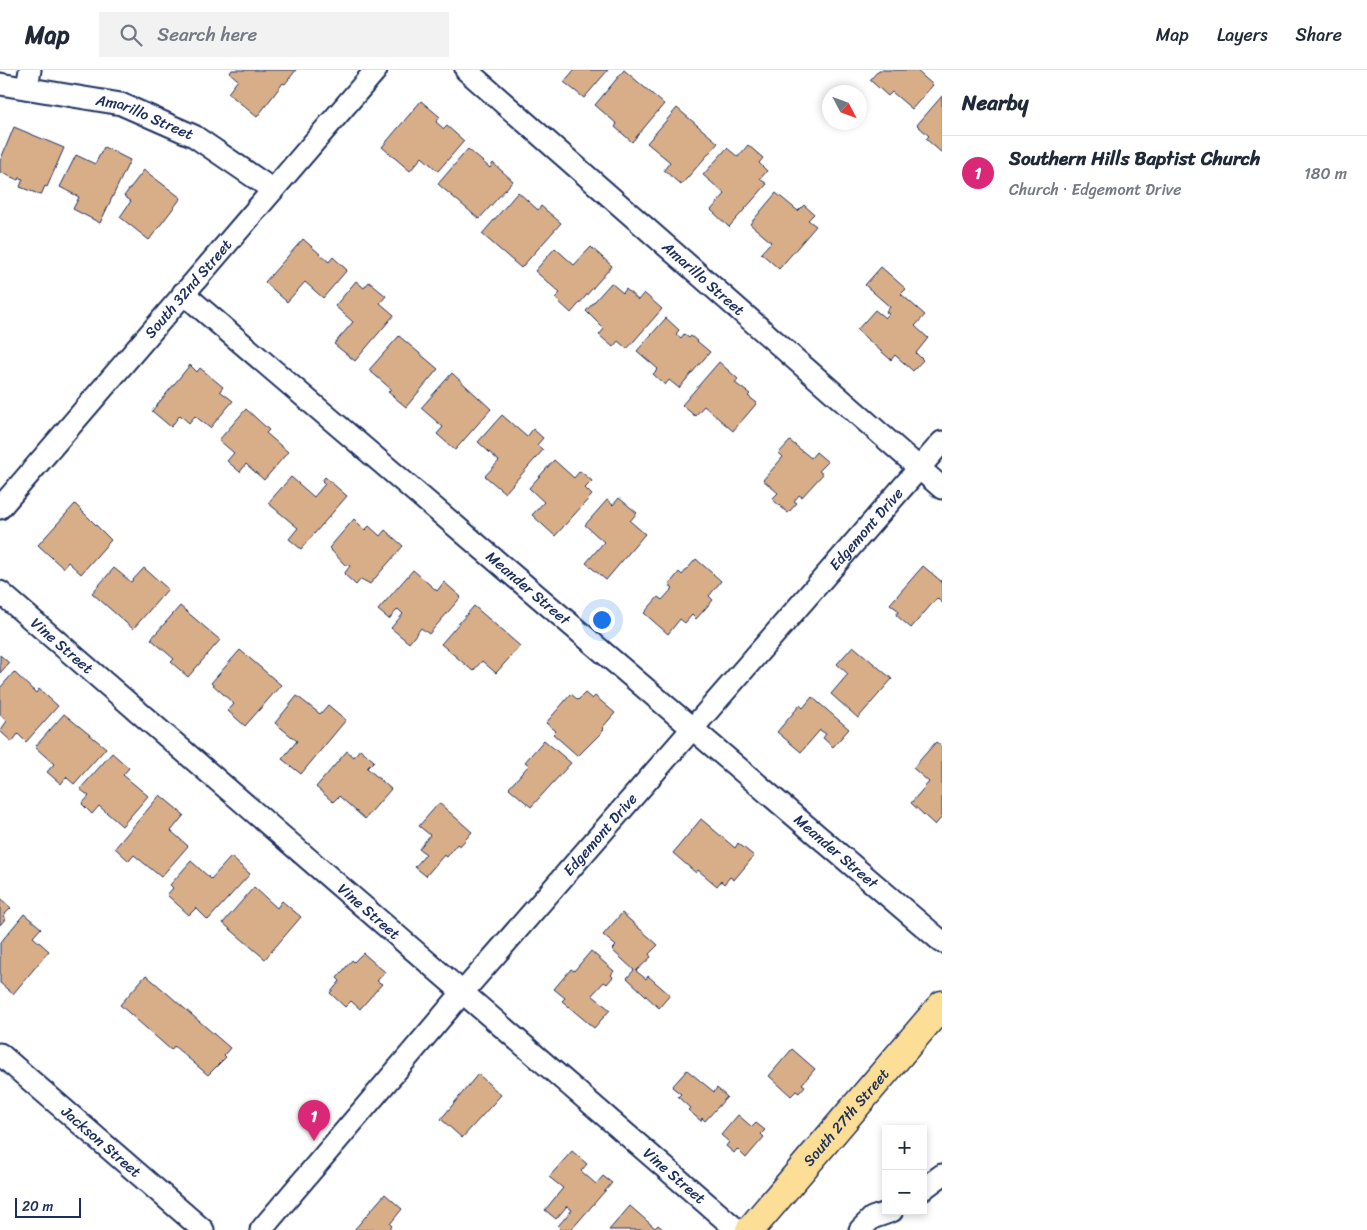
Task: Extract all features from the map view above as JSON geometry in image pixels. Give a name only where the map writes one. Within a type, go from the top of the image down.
[{"type":"main road","name":"South 27th Street","points":[[750,1230],[942,1005]]},
{"type":"street","name":"South 32nd Street","points":[[0,508],[183,292],[376,70]]},
{"type":"street","name":"Amarillo Street","points":[[466,70],[942,488]]},
{"type":"street","name":"Amarillo Street","points":[[0,84],[28,79],[121,104],[194,136],[273,190]]},
{"type":"street","name":"Meander Street","points":[[183,292],[942,942]]},
{"type":"street","name":"Edgemont Drive","points":[[261,1230],[464,992],[942,442]]},
{"type":"street","name":"Vine Street","points":[[0,592],[737,1230]]},
{"type":"street","name":"Jackson Street","points":[[0,1054],[203,1230]]},
{"type":"street","points":[[927,1187],[942,1175]]},
{"type":"street","points":[[860,1230],[872,1218],[882,1214]]},
{"type":"building","points":[[232,70],[296,70],[285,84],[283,83],[257,117],[228,93],[238,80],[230,73]]},
{"type":"building","points":[[574,70],[608,70],[584,98],[564,82]]},
{"type":"building","points":[[624,70],[664,104],[632,142],[615,127],[617,124],[595,105]]},
{"type":"building","points":[[879,70],[916,70],[933,85],[912,109],[892,92],[888,96],[870,80]]},
{"type":"building","points":[[942,96],[942,153],[926,139],[929,136],[917,125]]},
{"type":"building","points":[[421,101],[440,117],[436,122],[444,129],[447,126],[464,141],[438,171],[422,157],[410,171],[382,147]]},
{"type":"building","points":[[677,108],[718,143],[681,185],[664,170],[670,162],[647,143]]},
{"type":"building","points":[[14,127],[64,148],[47,187],[45,186],[41,195],[20,187],[23,179],[19,178],[18,180],[0,172],[0,161]]},
{"type":"building","points":[[748,145],[763,158],[759,163],[767,171],[760,179],[767,184],[729,227],[711,210],[725,194],[703,175],[727,148],[738,157]]},
{"type":"building","points":[[104,147],[130,160],[100,223],[73,209],[79,197],[60,187],[76,155],[95,164]]},
{"type":"building","points":[[468,149],[490,168],[493,163],[513,181],[479,219],[438,184]]},
{"type":"building","points":[[144,170],[181,198],[149,240],[120,217],[131,201],[124,196]]},
{"type":"building","points":[[518,192],[538,210],[541,206],[561,223],[521,268],[482,234]]},
{"type":"building","points":[[776,193],[798,211],[804,205],[814,214],[808,220],[816,226],[779,269],[761,253],[771,242],[750,224]]},
{"type":"building","points":[[303,239],[329,262],[333,257],[347,270],[323,298],[305,282],[287,302],[265,282]]},
{"type":"building","points":[[591,247],[612,266],[571,313],[555,298],[560,293],[535,271],[555,248],[574,265]]},
{"type":"building","points":[[881,267],[906,289],[901,294],[925,315],[915,326],[928,338],[916,353],[923,360],[913,371],[895,355],[891,360],[857,330],[875,310],[885,318],[889,314],[886,312],[890,307],[865,285]]},
{"type":"building","points":[[356,281],[364,288],[369,282],[386,296],[380,303],[394,315],[355,361],[334,344],[353,322],[335,306]]},
{"type":"building","points":[[611,283],[623,293],[626,289],[638,300],[644,293],[662,309],[627,349],[618,341],[613,347],[599,335],[604,329],[586,311]]},
{"type":"building","points":[[666,318],[679,330],[676,334],[681,338],[684,334],[689,338],[691,336],[710,352],[679,388],[669,380],[665,385],[653,374],[658,369],[637,351]]},
{"type":"building","points":[[399,336],[438,369],[406,407],[388,392],[391,389],[369,370]]},
{"type":"building","points":[[719,362],[738,379],[735,383],[750,394],[748,396],[757,403],[733,431],[704,406],[695,416],[682,405]]},
{"type":"building","points":[[190,365],[197,372],[200,368],[223,387],[220,391],[233,401],[210,428],[195,416],[189,423],[180,415],[171,427],[152,411]]},
{"type":"building","points":[[452,373],[491,409],[455,450],[437,434],[443,427],[421,408]]},
{"type":"building","points":[[246,409],[269,430],[266,433],[288,452],[264,480],[246,464],[240,472],[227,461],[234,453],[219,440]]},
{"type":"building","points":[[502,415],[527,437],[533,429],[543,438],[537,445],[543,450],[505,493],[485,476],[499,461],[478,442]]},
{"type":"building","points":[[790,441],[811,458],[816,452],[828,462],[819,471],[823,474],[802,497],[799,495],[794,501],[797,503],[788,513],[772,499],[778,493],[763,480],[783,457],[779,453]]},
{"type":"building","points":[[554,460],[574,478],[580,471],[592,481],[585,488],[592,495],[555,536],[532,515],[544,502],[529,488]]},
{"type":"building","points":[[291,477],[314,497],[325,484],[322,481],[325,477],[347,496],[301,549],[289,539],[298,528],[268,503]]},
{"type":"building","points":[[619,498],[637,513],[630,521],[645,534],[606,580],[586,563],[604,542],[585,525],[607,500],[613,505]]},
{"type":"building","points":[[75,504],[111,540],[81,574],[68,562],[63,568],[38,545]]},
{"type":"building","points":[[354,519],[365,530],[369,526],[380,536],[385,530],[403,546],[370,584],[361,579],[356,585],[344,574],[350,566],[347,564],[346,566],[329,548]]},
{"type":"building","points":[[696,559],[721,581],[709,596],[713,600],[696,619],[692,615],[685,623],[680,619],[668,634],[644,613],[658,597],[662,600],[673,588],[669,585],[679,572],[682,575]]},
{"type":"building","points":[[923,566],[942,582],[942,603],[937,598],[911,628],[896,615],[899,611],[890,604]]},
{"type":"building","points":[[114,568],[131,582],[144,568],[168,589],[133,629],[92,593]]},
{"type":"building","points":[[413,570],[437,591],[444,582],[461,597],[429,634],[421,628],[409,643],[391,628],[403,614],[398,609],[389,619],[378,610]]},
{"type":"building","points":[[180,606],[220,640],[188,677],[171,662],[174,659],[151,639]]},
{"type":"building","points":[[474,606],[520,646],[496,673],[482,661],[473,671],[441,644]]},
{"type":"building","points":[[853,646],[892,679],[858,718],[831,694],[848,674],[837,664]]},
{"type":"building","points":[[240,650],[281,685],[245,726],[228,711],[234,704],[211,683]]},
{"type":"building","points":[[0,655],[9,663],[0,673]]},
{"type":"building","points":[[14,672],[36,693],[39,689],[58,706],[26,742],[18,734],[12,742],[0,731],[7,721],[0,715],[0,688]]},
{"type":"building","points":[[585,693],[592,699],[595,696],[615,713],[602,728],[604,730],[578,756],[553,734],[556,731],[546,723],[571,694],[578,700]]},
{"type":"building","points":[[297,696],[320,714],[328,705],[346,720],[301,774],[282,759],[297,741],[275,723]]},
{"type":"building","points":[[812,697],[849,729],[833,747],[823,738],[826,734],[820,730],[801,752],[777,732],[800,705],[803,708]]},
{"type":"building","points":[[64,714],[106,748],[74,784],[66,777],[61,784],[47,772],[54,764],[35,747]]},
{"type":"building","points":[[544,740],[571,763],[531,807],[509,788],[529,765],[525,762]]},
{"type":"building","points":[[936,742],[942,747],[942,817],[935,825],[911,803],[929,782],[913,768]]},
{"type":"building","points":[[360,749],[374,761],[367,768],[391,789],[365,819],[339,796],[333,802],[316,787],[347,751],[354,757]]},
{"type":"building","points":[[112,753],[129,768],[123,775],[148,796],[122,826],[99,806],[92,814],[82,804],[89,796],[80,789]]},
{"type":"building","points":[[160,795],[184,815],[171,831],[188,846],[161,877],[134,855],[129,861],[115,848]]},
{"type":"building","points":[[439,803],[472,832],[460,846],[457,844],[447,857],[444,855],[426,876],[415,867],[426,854],[419,849],[430,835],[419,826]]},
{"type":"building","points":[[701,819],[735,848],[738,843],[754,856],[734,880],[730,877],[724,884],[721,881],[717,886],[698,870],[696,873],[673,853]]},
{"type":"building","points":[[231,857],[250,874],[208,920],[196,908],[189,915],[167,895],[173,888],[170,885],[191,861],[211,879]]},
{"type":"building","points":[[254,887],[277,908],[282,901],[301,917],[265,959],[223,923]]},
{"type":"building","points":[[0,898],[11,908],[3,916],[6,918],[0,925]]},
{"type":"building","points":[[622,913],[658,945],[649,954],[651,957],[636,971],[646,979],[648,976],[670,995],[659,1008],[627,978],[634,970],[612,950],[616,946],[603,935]]},
{"type":"building","points":[[24,914],[41,928],[33,937],[49,951],[13,994],[0,983],[0,943]]},
{"type":"building","points":[[591,951],[614,971],[611,975],[613,977],[607,984],[604,982],[592,995],[610,1010],[594,1028],[562,1001],[565,998],[554,989],[571,969],[574,971]]},
{"type":"building","points":[[363,953],[385,972],[377,981],[382,984],[360,1009],[351,1001],[345,1007],[330,993],[340,981],[337,978],[352,960],[354,962]]},
{"type":"building","points":[[146,975],[230,1048],[224,1055],[226,1057],[208,1075],[174,1046],[171,1050],[120,1005]]},
{"type":"building","points":[[792,1049],[815,1069],[802,1084],[805,1086],[799,1093],[796,1091],[791,1096],[769,1076]]},
{"type":"building","points":[[687,1070],[714,1092],[717,1088],[727,1097],[705,1121],[702,1118],[701,1121],[688,1110],[690,1108],[678,1097],[681,1094],[672,1087]]},
{"type":"building","points":[[478,1074],[501,1095],[462,1138],[441,1119]]},
{"type":"building","points":[[738,1115],[752,1127],[756,1123],[765,1130],[761,1134],[764,1137],[746,1158],[737,1149],[734,1153],[726,1146],[729,1142],[721,1135]]},
{"type":"building","points":[[572,1151],[587,1164],[581,1171],[596,1184],[603,1176],[612,1183],[571,1230],[562,1230],[558,1226],[572,1210],[567,1206],[556,1219],[545,1210],[563,1188],[549,1177]]},
{"type":"building","points":[[385,1194],[402,1209],[390,1224],[392,1226],[389,1230],[354,1230]]},
{"type":"building","points":[[630,1206],[655,1228],[658,1225],[664,1230],[609,1230]]},
{"type":"place","name":"Southern Hills Baptist Church","points":[[314,1141]]}]
